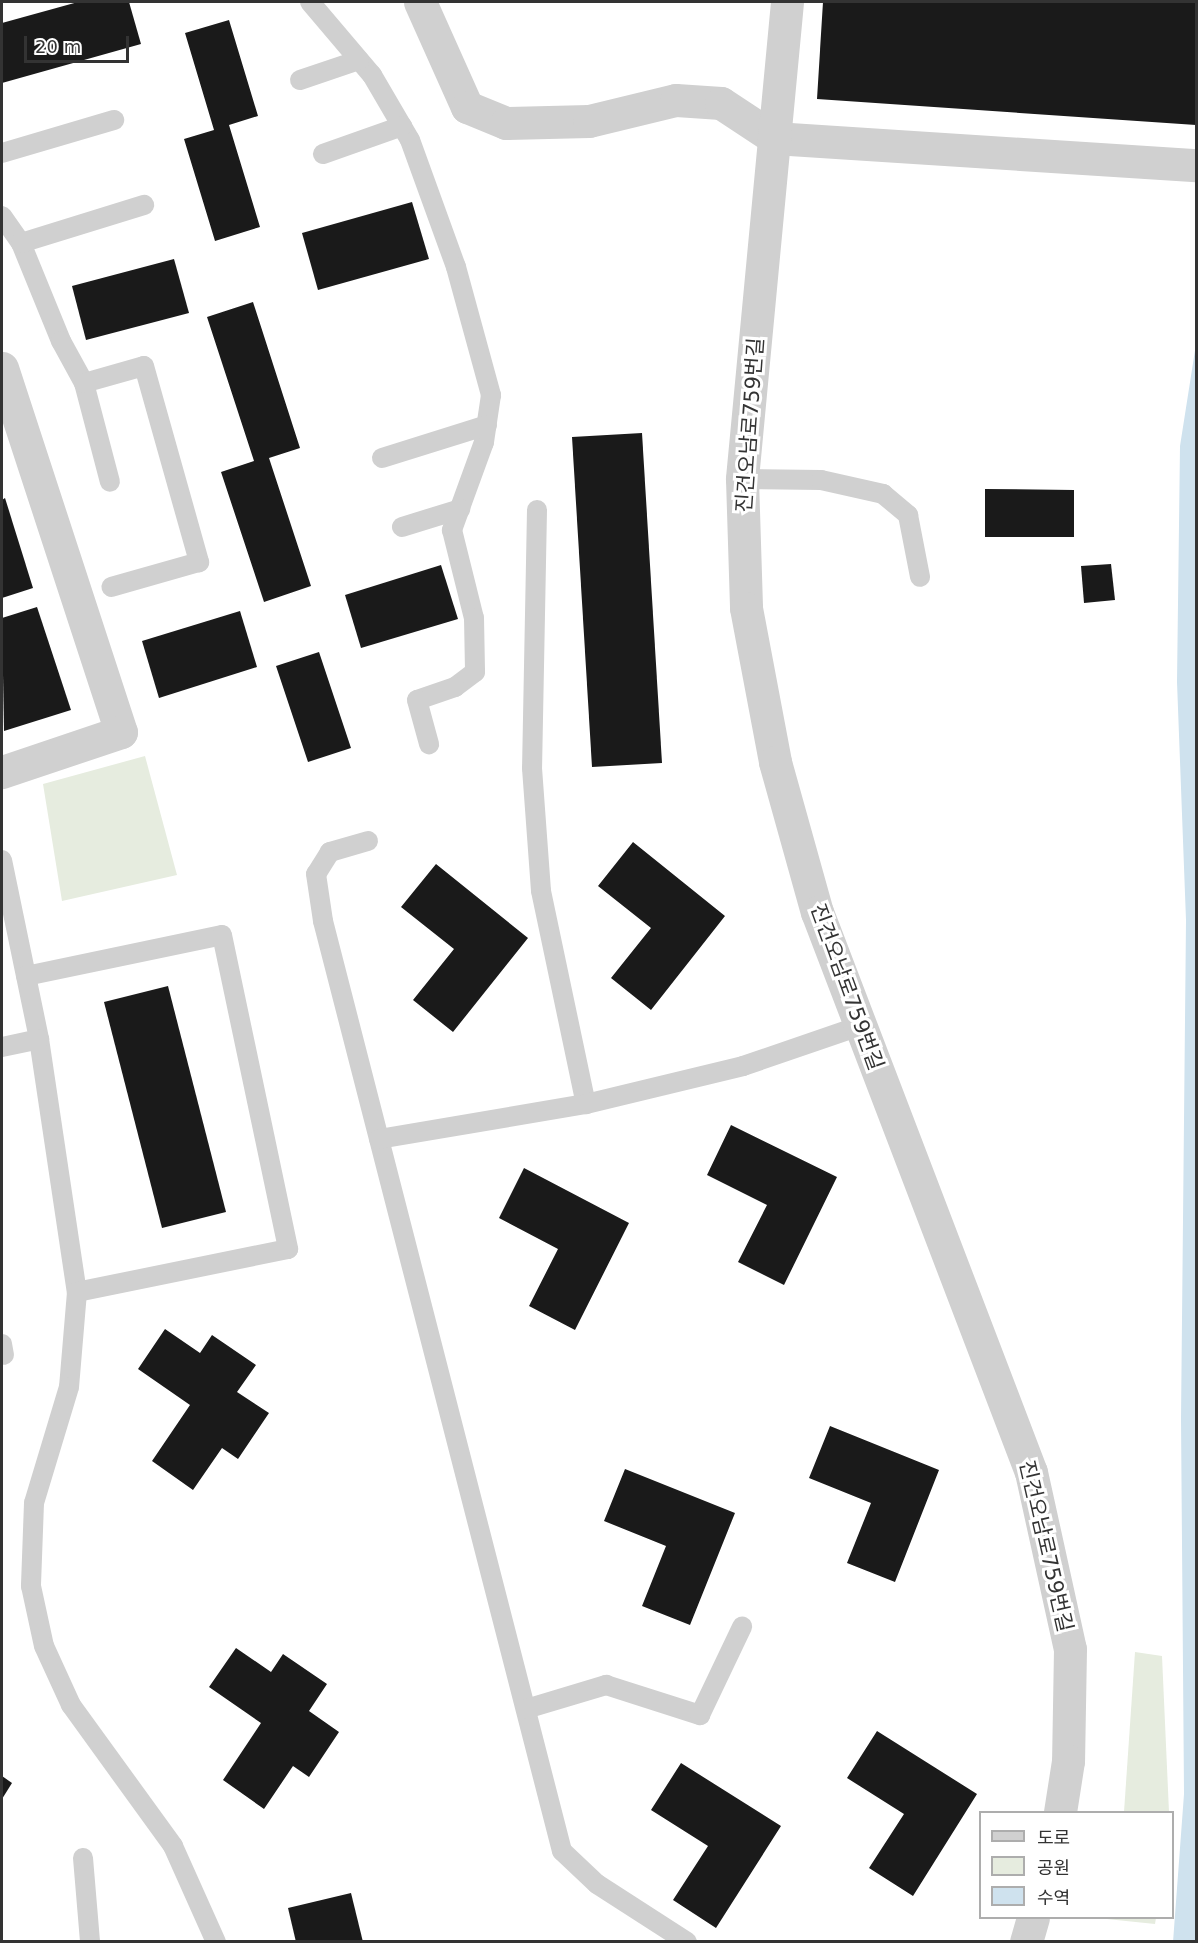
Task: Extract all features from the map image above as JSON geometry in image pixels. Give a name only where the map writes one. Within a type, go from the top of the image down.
[{"type":"street","points":[[420,2],[467,106],[506,123],[589,121],[676,100],[721,103],[774,138],[1197,165]]},
{"type":"street","name":"진건오남로759번길","points":[[787,2],[742,479],[746,608],[775,762],[818,912],[1031,1472],[1070,1649],[1068,1761],[1060,1811]]},
{"type":"street","points":[[2,368],[121,732],[2,772]]},
{"type":"street","points":[[1026,1941],[1032,1919]]},
{"type":"lane","points":[[310,2],[359,60],[402,126],[456,267],[491,395],[487,426],[452,530],[474,618],[475,672],[455,687],[417,700],[429,744]]},
{"type":"lane","points":[[300,80],[359,60]]},
{"type":"lane","points":[[2,153],[114,120]]},
{"type":"lane","points":[[323,153],[402,126]]},
{"type":"lane","points":[[21,243],[144,205]]},
{"type":"lane","points":[[2,216],[21,243],[61,341],[84,383],[110,482]]},
{"type":"lane","points":[[84,383],[144,366],[199,562],[111,587]]},
{"type":"lane","points":[[382,458],[487,426]]},
{"type":"lane","points":[[742,479],[821,480],[883,494],[908,515],[920,577]]},
{"type":"lane","points":[[402,527],[460,509]]},
{"type":"lane","points":[[537,510],[532,768],[541,891],[586,1104]]},
{"type":"lane","points":[[368,841],[330,852],[316,874],[323,921],[562,1851],[597,1884],[687,1941]]},
{"type":"lane","points":[[2,860],[39,1039],[77,1292],[69,1387],[34,1503],[31,1586],[44,1646],[71,1705],[173,1846],[216,1941]]},
{"type":"lane","points":[[26,976],[222,935],[288,1249],[77,1292]]},
{"type":"lane","points":[[379,1139],[586,1104],[742,1066],[860,1026]]},
{"type":"lane","points":[[2,1047],[39,1039]]},
{"type":"lane","points":[[526,1709],[606,1685],[700,1715],[742,1627]]},
{"type":"lane","points":[[83,1858],[90,1941]]},
{"type":"green space","points":[[145,756],[177,875],[62,901],[43,784]]},
{"type":"green space","points":[[1135,1652],[1162,1656],[1169,1811],[1124,1811]]},
{"type":"green space","points":[[1107,1919],[1156,1919],[1155,1924]]},
{"type":"water","points":[[1196,344],[1196,1941],[1173,1942],[1184,1794],[1181,1419],[1186,920],[1177,682],[1180,446]]},
{"type":"building","points":[[78,2],[129,2],[141,44],[2,83],[2,23]]},
{"type":"building","points":[[823,2],[1196,2],[1196,125],[817,99]]},
{"type":"building","points":[[229,20],[258,116],[229,125],[260,227],[215,241],[184,139],[214,130],[185,33]]},
{"type":"building","points":[[412,202],[429,259],[318,290],[302,233]]},
{"type":"building","points":[[174,259],[189,313],[86,340],[72,286]]},
{"type":"building","points":[[253,302],[300,448],[269,458],[311,586],[264,602],[221,472],[254,461],[207,317]]},
{"type":"building","points":[[642,433],[662,763],[592,767],[572,437]]},
{"type":"building","points":[[985,489],[1074,490],[1074,537],[985,537]]},
{"type":"building","points":[[5,498],[33,588],[2,598],[2,500]]},
{"type":"building","points":[[1111,564],[1115,600],[1084,603],[1081,566]]},
{"type":"building","points":[[441,565],[458,619],[361,648],[345,595]]},
{"type":"building","points":[[37,607],[71,710],[4,731],[2,618]]},
{"type":"building","points":[[240,611],[257,667],[159,698],[142,641]]},
{"type":"building","points":[[319,652],[351,748],[308,762],[276,666]]},
{"type":"building","points":[[633,842],[725,916],[651,1010],[611,978],[651,928],[598,886]]},
{"type":"building","points":[[436,864],[528,938],[453,1032],[413,1000],[454,949],[401,907]]},
{"type":"building","points":[[168,986],[226,1212],[162,1228],[104,1002]]},
{"type":"building","points":[[731,1125],[837,1177],[784,1285],[738,1262],[767,1205],[707,1175]]},
{"type":"building","points":[[524,1168],[629,1223],[575,1330],[529,1306],[558,1249],[499,1218]]},
{"type":"building","points":[[165,1329],[200,1353],[212,1335],[256,1365],[237,1392],[269,1413],[238,1459],[222,1448],[193,1490],[152,1461],[190,1405],[138,1369]]},
{"type":"building","points":[[830,1426],[939,1470],[895,1582],[847,1563],[871,1503],[809,1478]]},
{"type":"building","points":[[625,1469],[735,1513],[690,1625],[642,1606],[666,1546],[604,1521]]},
{"type":"building","points":[[236,1648],[271,1672],[283,1654],[327,1684],[309,1711],[339,1732],[309,1777],[293,1766],[264,1809],[223,1780],[261,1723],[209,1687]]},
{"type":"building","points":[[877,1731],[977,1794],[913,1896],[869,1868],[904,1814],[847,1778]]},
{"type":"building","points":[[681,1763],[781,1826],[716,1928],[673,1900],[708,1846],[651,1810]]},
{"type":"building","points":[[2,1776],[12,1783],[2,1799]]},
{"type":"building","points":[[351,1893],[363,1942],[296,1942],[288,1908]]}]
